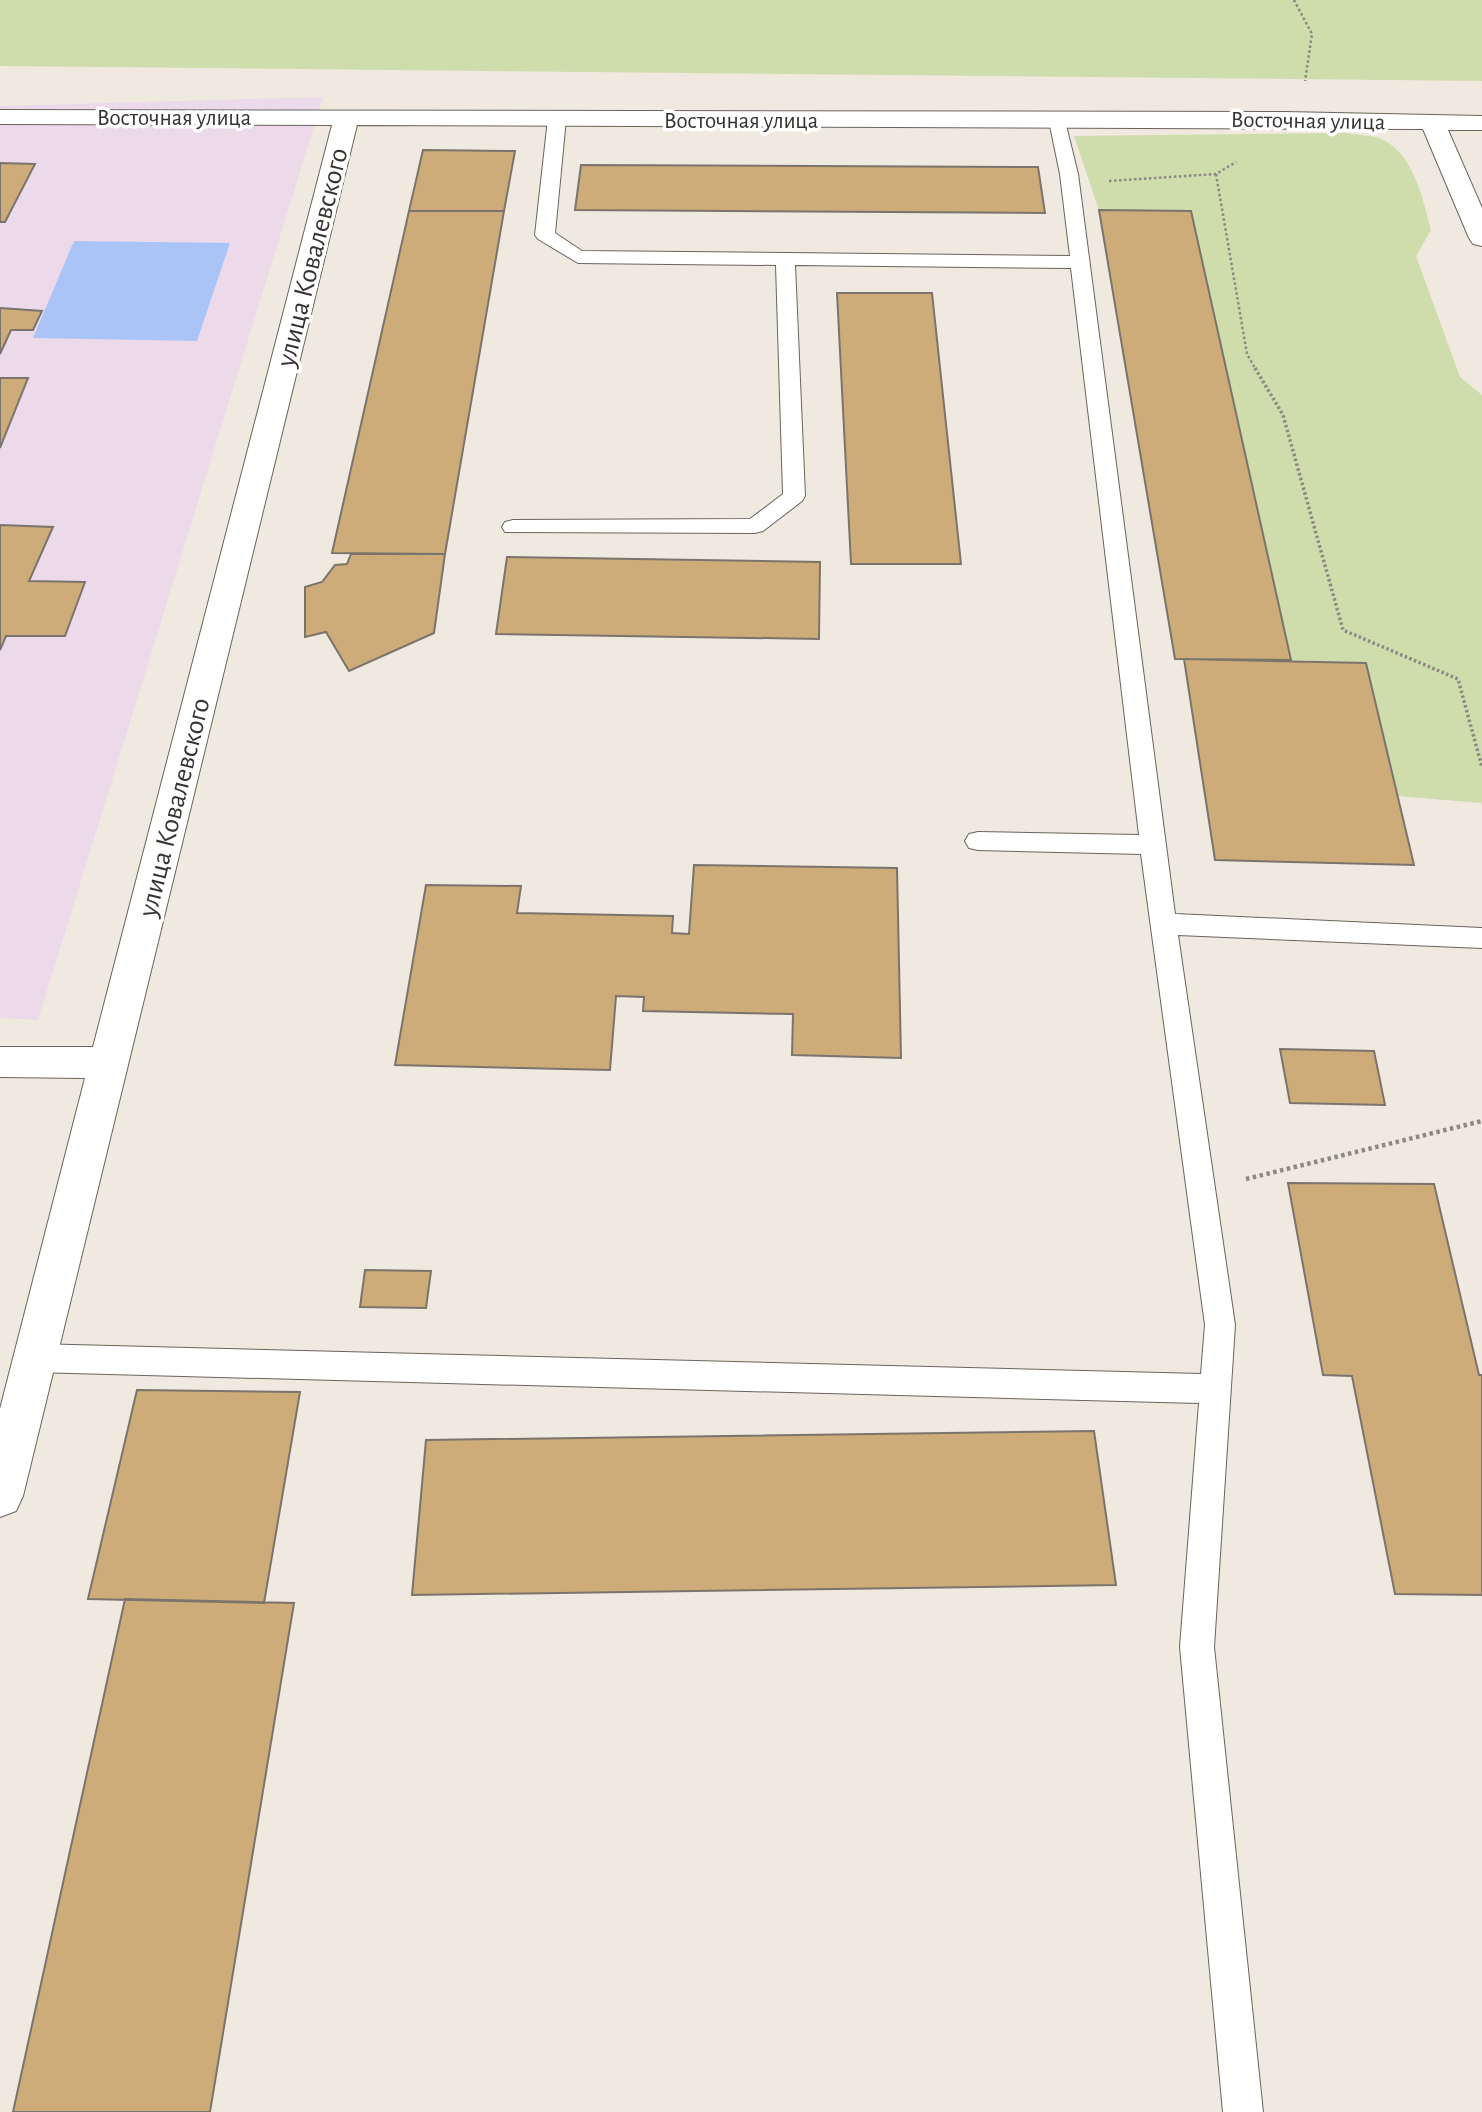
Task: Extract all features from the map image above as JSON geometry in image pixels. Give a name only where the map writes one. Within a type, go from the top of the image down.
[{"type":"street","name":"Восточная улица","points":[[0,117],[1058,121],[1284,119],[1482,123]]},
{"type":"street","name":"улица Ковалевского","points":[[0,1496],[346,118]]},
{"type":"street","points":[[1433,122],[1482,238]]},
{"type":"street","points":[[0,1062],[107,1063]]},
{"type":"lane","points":[[557,120],[545,235],[578,257],[1079,262]]},
{"type":"lane","points":[[1058,121],[1070,183],[1163,924],[1220,1325],[1197,1647],[1243,2112]]},
{"type":"lane","points":[[513,527],[755,526],[793,496],[785,259]]},
{"type":"lane","points":[[978,841],[1153,845]]},
{"type":"lane","points":[[1163,924],[1482,937]]},
{"type":"lane","points":[[34,1357],[1215,1389]]},
{"type":"path","points":[[1294,0],[1312,34],[1305,81]]},
{"type":"path","points":[[1070,183],[1216,174],[1236,162]]},
{"type":"path","points":[[1216,174],[1247,354],[1283,415],[1343,630],[1458,679],[1482,767]]},
{"type":"path","points":[[1201,1190],[1482,1121]]},
{"type":"shaded area","points":[[323,97],[38,1020],[0,1018],[0,106]]},
{"type":"green space","points":[[0,0],[1482,0],[1482,81],[0,66]]},
{"type":"green space","points":[[1347,133],[1372,136],[1391,144],[1415,177],[1431,230],[1416,256],[1460,377],[1482,395],[1482,807],[1481,803],[1398,796],[1366,663],[1291,660],[1191,211],[1099,210],[1074,136]]},
{"type":"water","points":[[74,241],[230,243],[197,341],[33,338]]},
{"type":"building","points":[[423,150],[515,151],[504,211],[409,211]]},
{"type":"building","points":[[0,163],[35,164],[5,222],[0,222]]},
{"type":"building","points":[[581,165],[1038,167],[1045,213],[575,210]]},
{"type":"building","points":[[1099,210],[1191,211],[1291,660],[1175,659]]},
{"type":"building","points":[[409,211],[504,211],[445,554],[332,553]]},
{"type":"building","points":[[837,293],[932,293],[961,564],[851,564]]},
{"type":"building","points":[[0,308],[42,311],[33,330],[11,330],[0,354]]},
{"type":"building","points":[[0,378],[28,378],[0,448]]},
{"type":"building","points":[[0,525],[53,527],[29,581],[85,582],[65,636],[6,636],[0,650]]},
{"type":"building","points":[[351,554],[445,554],[434,633],[349,671],[326,632],[305,637],[305,587],[322,582],[335,565],[347,564]]},
{"type":"building","points":[[507,557],[820,562],[819,639],[496,634]]},
{"type":"building","points":[[1184,659],[1366,663],[1414,865],[1215,860]]},
{"type":"building","points":[[694,865],[897,868],[901,1058],[792,1055],[793,1014],[643,1011],[644,997],[616,996],[610,1070],[395,1065],[426,885],[521,886],[517,913],[673,916],[672,933],[689,934]]},
{"type":"building","points":[[1280,1049],[1374,1051],[1385,1105],[1290,1103]]},
{"type":"building","points":[[1288,1183],[1434,1184],[1479,1375],[1482,1375],[1482,1595],[1395,1594],[1352,1376],[1323,1375]]},
{"type":"building","points":[[365,1270],[431,1271],[426,1308],[360,1307]]},
{"type":"building","points":[[137,1390],[300,1392],[264,1603],[88,1599]]},
{"type":"building","points":[[1094,1431],[1116,1585],[412,1595],[426,1440]]},
{"type":"building","points":[[125,1599],[294,1603],[210,2112],[13,2112]]}]
